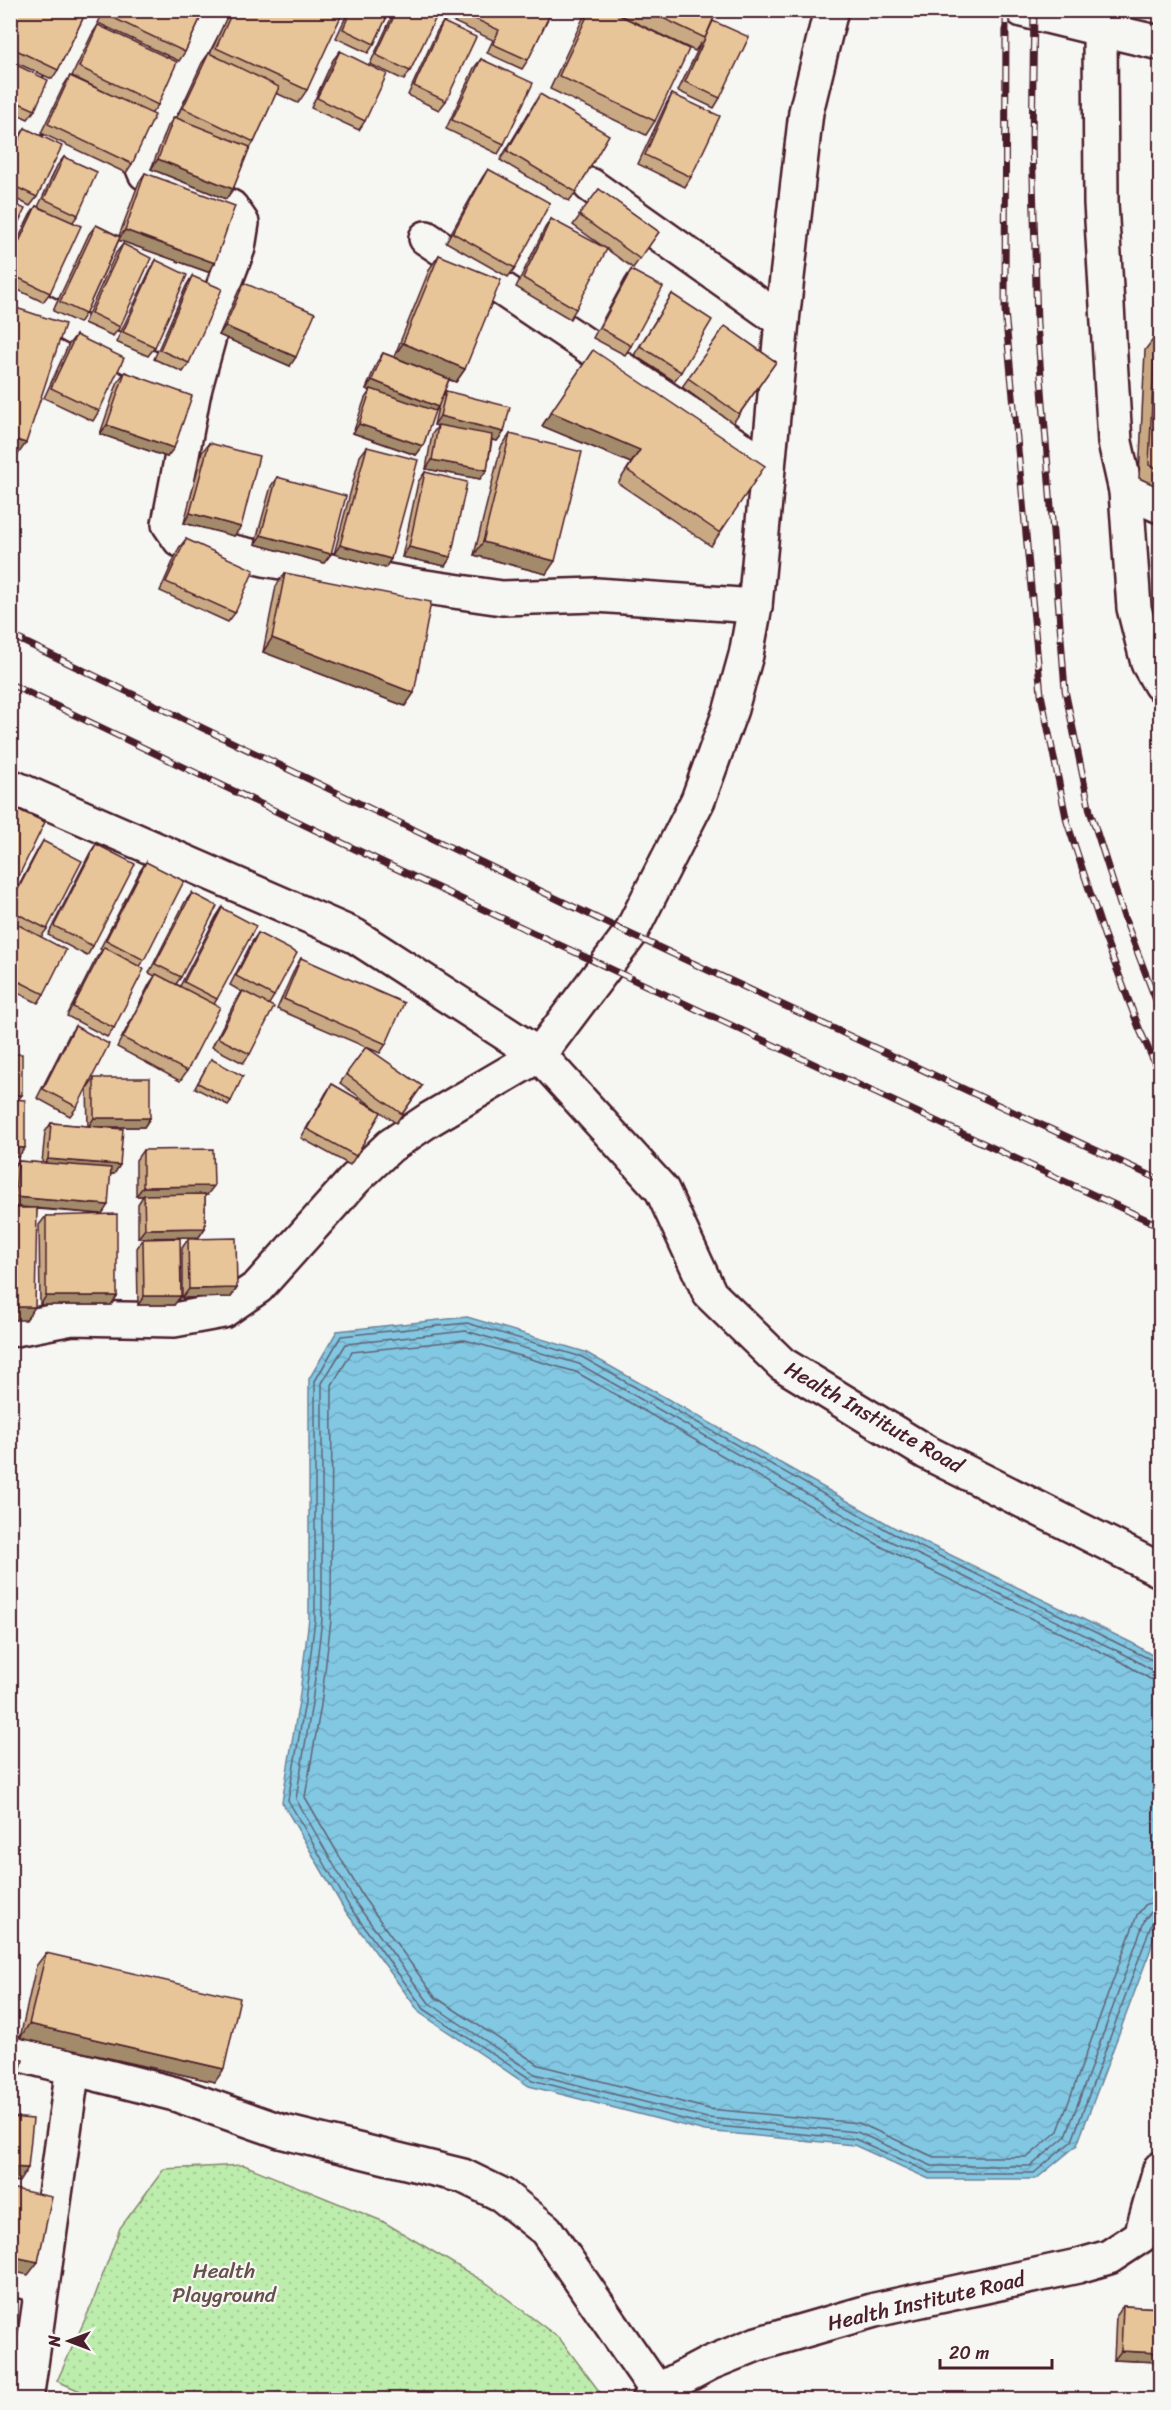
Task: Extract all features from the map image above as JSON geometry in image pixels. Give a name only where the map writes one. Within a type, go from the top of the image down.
[{"type":"street","points":[[10,118],[26,122],[43,116],[97,10]]},
{"type":"street","points":[[212,10],[146,138],[140,161],[145,173],[231,207],[242,223],[238,248],[221,293],[194,391],[169,524],[180,540],[275,562],[405,584],[502,597],[597,595],[756,606]]},
{"type":"street","points":[[10,1330],[72,1318],[174,1320],[223,1311],[258,1287],[355,1179],[390,1146],[430,1119],[539,1055],[630,934],[698,800],[731,709],[756,606],[782,321],[806,112],[831,10]]},
{"type":"street","points":[[1022,10],[1161,43]]},
{"type":"street","points":[[1100,29],[1101,203],[1115,442],[1126,491],[1134,609],[1148,663],[1161,684]]},
{"type":"street","points":[[590,185],[782,321]]},
{"type":"street","points":[[426,238],[768,467]]},
{"type":"street","points":[[10,294],[194,391]]},
{"type":"street","points":[[1126,491],[1161,506]]},
{"type":"street","name":"Health Institute Road","points":[[10,786],[355,936],[539,1055],[662,1190],[710,1294],[782,1364],[926,1452],[1161,1570]]},
{"type":"street","points":[[10,2052],[176,2094],[280,2131],[463,2176],[502,2195],[546,2230],[653,2396]]},
{"type":"street","points":[[26,2400],[26,2282],[73,2067]]},
{"type":"street","name":"Health Institute Road","points":[[653,2396],[710,2363],[757,2344],[875,2310],[1078,2266],[1109,2257],[1150,2238],[1161,2169]]},
{"type":"green space","name":"Health Playground","points":[[244,2165],[382,2221],[488,2284],[560,2339],[605,2399],[101,2400],[57,2381],[92,2304],[120,2228],[164,2169]]},
{"type":"water","points":[[467,1317],[585,1352],[895,1528],[1132,1643],[1160,1660],[1160,1914],[1150,1951],[1077,2145],[1036,2179],[929,2179],[854,2145],[705,2131],[529,2086],[420,2013],[344,1909],[282,1802],[299,1701],[309,1618],[309,1379],[337,1331]]},
{"type":"building","points":[[15,10],[87,10],[58,70],[10,47],[10,20]]},
{"type":"building","points":[[107,10],[204,10],[185,52],[105,14]]},
{"type":"building","points":[[233,10],[334,10],[342,14],[307,90],[216,48]]},
{"type":"building","points":[[351,10],[390,10],[374,44],[343,29]]},
{"type":"building","points":[[397,10],[439,11],[410,71],[376,55]]},
{"type":"building","points":[[456,10],[552,10],[528,60],[493,44],[499,30]]},
{"type":"building","points":[[590,10],[609,10],[689,49],[655,121],[559,76]]},
{"type":"building","points":[[646,10],[717,10],[705,38]]},
{"type":"building","points":[[713,21],[749,37],[720,98],[685,82]]},
{"type":"building","points":[[443,22],[476,37],[446,101],[414,86]]},
{"type":"building","points":[[98,25],[177,62],[158,105],[79,67]]},
{"type":"building","points":[[340,51],[387,74],[365,121],[317,98]]},
{"type":"building","points":[[209,53],[279,87],[254,142],[183,108]]},
{"type":"building","points":[[481,59],[533,83],[504,144],[452,120]]},
{"type":"building","points":[[10,62],[48,80],[35,110],[10,99]]},
{"type":"building","points":[[70,76],[155,115],[132,164],[48,124]]},
{"type":"building","points":[[540,94],[609,135],[576,192],[507,151]]},
{"type":"building","points":[[672,94],[720,116],[691,177],[645,155]]},
{"type":"building","points":[[174,117],[250,147],[233,189],[158,159]]},
{"type":"building","points":[[10,121],[17,124],[10,136]]},
{"type":"building","points":[[25,128],[62,146],[37,197],[10,184],[10,157]]},
{"type":"building","points":[[64,157],[97,172],[78,215],[44,199]]},
{"type":"building","points":[[488,169],[550,203],[515,268],[453,233]]},
{"type":"building","points":[[145,173],[235,206],[215,263],[125,230]]},
{"type":"building","points":[[599,189],[659,232],[640,259],[579,215]]},
{"type":"building","points":[[10,202],[25,209],[10,240]]},
{"type":"building","points":[[36,206],[81,226],[50,293],[10,274],[10,261]]},
{"type":"building","points":[[551,219],[607,249],[576,309],[523,278]]},
{"type":"building","points":[[96,225],[120,237],[85,314],[60,302]]},
{"type":"building","points":[[123,244],[151,258],[120,327],[91,313]]},
{"type":"building","points":[[439,255],[501,280],[465,369],[403,343]]},
{"type":"building","points":[[156,260],[187,275],[155,347],[123,332]]},
{"type":"building","points":[[631,270],[663,287],[631,346],[600,328]]},
{"type":"building","points":[[192,276],[222,289],[189,363],[160,350]]},
{"type":"building","points":[[244,283],[315,313],[296,357],[225,326]]},
{"type":"building","points":[[672,294],[712,320],[681,372],[640,346]]},
{"type":"building","points":[[10,306],[65,324],[26,443],[10,438]]},
{"type":"building","points":[[725,326],[776,362],[739,414],[688,378]]},
{"type":"building","points":[[76,335],[124,358],[99,411],[51,388]]},
{"type":"building","points":[[1155,337],[1161,340],[1161,470],[1149,465]]},
{"type":"building","points":[[593,350],[765,466],[720,533],[627,470],[640,450],[551,412]]},
{"type":"building","points":[[383,353],[449,379],[438,407],[372,380]]},
{"type":"building","points":[[125,372],[192,396],[174,448],[107,425]]},
{"type":"building","points":[[371,389],[435,411],[423,446],[359,424]]},
{"type":"building","points":[[446,391],[510,407],[504,432],[440,416]]},
{"type":"building","points":[[438,425],[492,435],[487,470],[432,460]]},
{"type":"building","points":[[510,434],[582,452],[555,561],[483,542]]},
{"type":"building","points":[[209,443],[259,456],[241,527],[190,513]]},
{"type":"building","points":[[367,447],[418,460],[391,559],[340,545]]},
{"type":"building","points":[[425,472],[467,482],[451,557],[409,547]]},
{"type":"building","points":[[277,477],[346,496],[331,554],[261,535]]},
{"type":"building","points":[[186,539],[254,570],[235,613],[166,582]]},
{"type":"building","points":[[285,573],[431,602],[414,693],[272,638]]},
{"type":"building","points":[[10,806],[45,822],[10,894]]},
{"type":"building","points":[[43,841],[82,861],[47,929],[10,910],[10,905]]},
{"type":"building","points":[[96,844],[135,864],[93,946],[54,926]]},
{"type":"building","points":[[146,862],[184,881],[144,960],[106,940]]},
{"type":"building","points":[[192,893],[217,906],[181,977],[155,964]]},
{"type":"building","points":[[222,908],[256,926],[217,999],[184,982]]},
{"type":"building","points":[[13,922],[66,950],[44,994],[10,977],[10,927]]},
{"type":"building","points":[[258,933],[297,953],[274,996],[236,976]]},
{"type":"building","points":[[104,947],[144,969],[114,1028],[73,1007]]},
{"type":"building","points":[[301,958],[404,1003],[386,1044],[284,999]]},
{"type":"building","points":[[156,974],[220,1007],[187,1071],[123,1038]]},
{"type":"building","points":[[243,991],[274,1007],[250,1054],[218,1038]]},
{"type":"building","points":[[75,1026],[109,1044],[77,1107],[43,1089]]},
{"type":"building","points":[[366,1047],[422,1086],[402,1114],[346,1074]]},
{"type":"building","points":[[10,1054],[22,1054],[22,1095],[10,1095]]},
{"type":"building","points":[[211,1059],[243,1076],[231,1101],[198,1083]]},
{"type":"building","points":[[94,1078],[150,1078],[150,1118],[94,1118]]},
{"type":"building","points":[[332,1084],[381,1112],[356,1156],[307,1129]]},
{"type":"building","points":[[10,1099],[25,1100],[25,1148],[10,1147]]},
{"type":"building","points":[[51,1123],[123,1129],[120,1165],[48,1159]]},
{"type":"building","points":[[213,1149],[214,1186],[143,1187],[143,1150]]},
{"type":"building","points":[[18,1161],[111,1168],[108,1205],[15,1197]]},
{"type":"building","points":[[205,1194],[205,1228],[145,1229],[144,1195]]},
{"type":"building","points":[[10,1208],[37,1208],[35,1307],[10,1307]]},
{"type":"building","points":[[117,1214],[117,1296],[46,1296],[46,1216]]},
{"type":"building","points":[[180,1238],[181,1296],[144,1296],[143,1239]]},
{"type":"building","points":[[236,1238],[237,1288],[189,1289],[188,1239]]},
{"type":"building","points":[[46,1953],[240,1998],[224,2069],[29,2024]]},
{"type":"building","points":[[10,2057],[23,2060],[10,2114]]},
{"type":"building","points":[[10,2117],[33,2119],[28,2168],[10,2167]]},
{"type":"building","points":[[10,2188],[52,2197],[38,2262],[10,2256]]},
{"type":"building","points":[[10,2284],[15,2285],[10,2305]]},
{"type":"building","points":[[1123,2306],[1161,2308],[1161,2353],[1121,2351]]},
{"type":"railway","points":[[1006,10],[1005,311],[1041,694],[1067,822],[1104,935],[1139,1028],[1160,1075]]},
{"type":"railway","points":[[1034,10],[1032,142],[1037,324],[1065,690],[1090,811],[1124,917],[1160,1011]]},
{"type":"railway","points":[[10,635],[630,934],[1160,1180]]},
{"type":"railway","points":[[10,684],[378,860],[1160,1226]]}]
